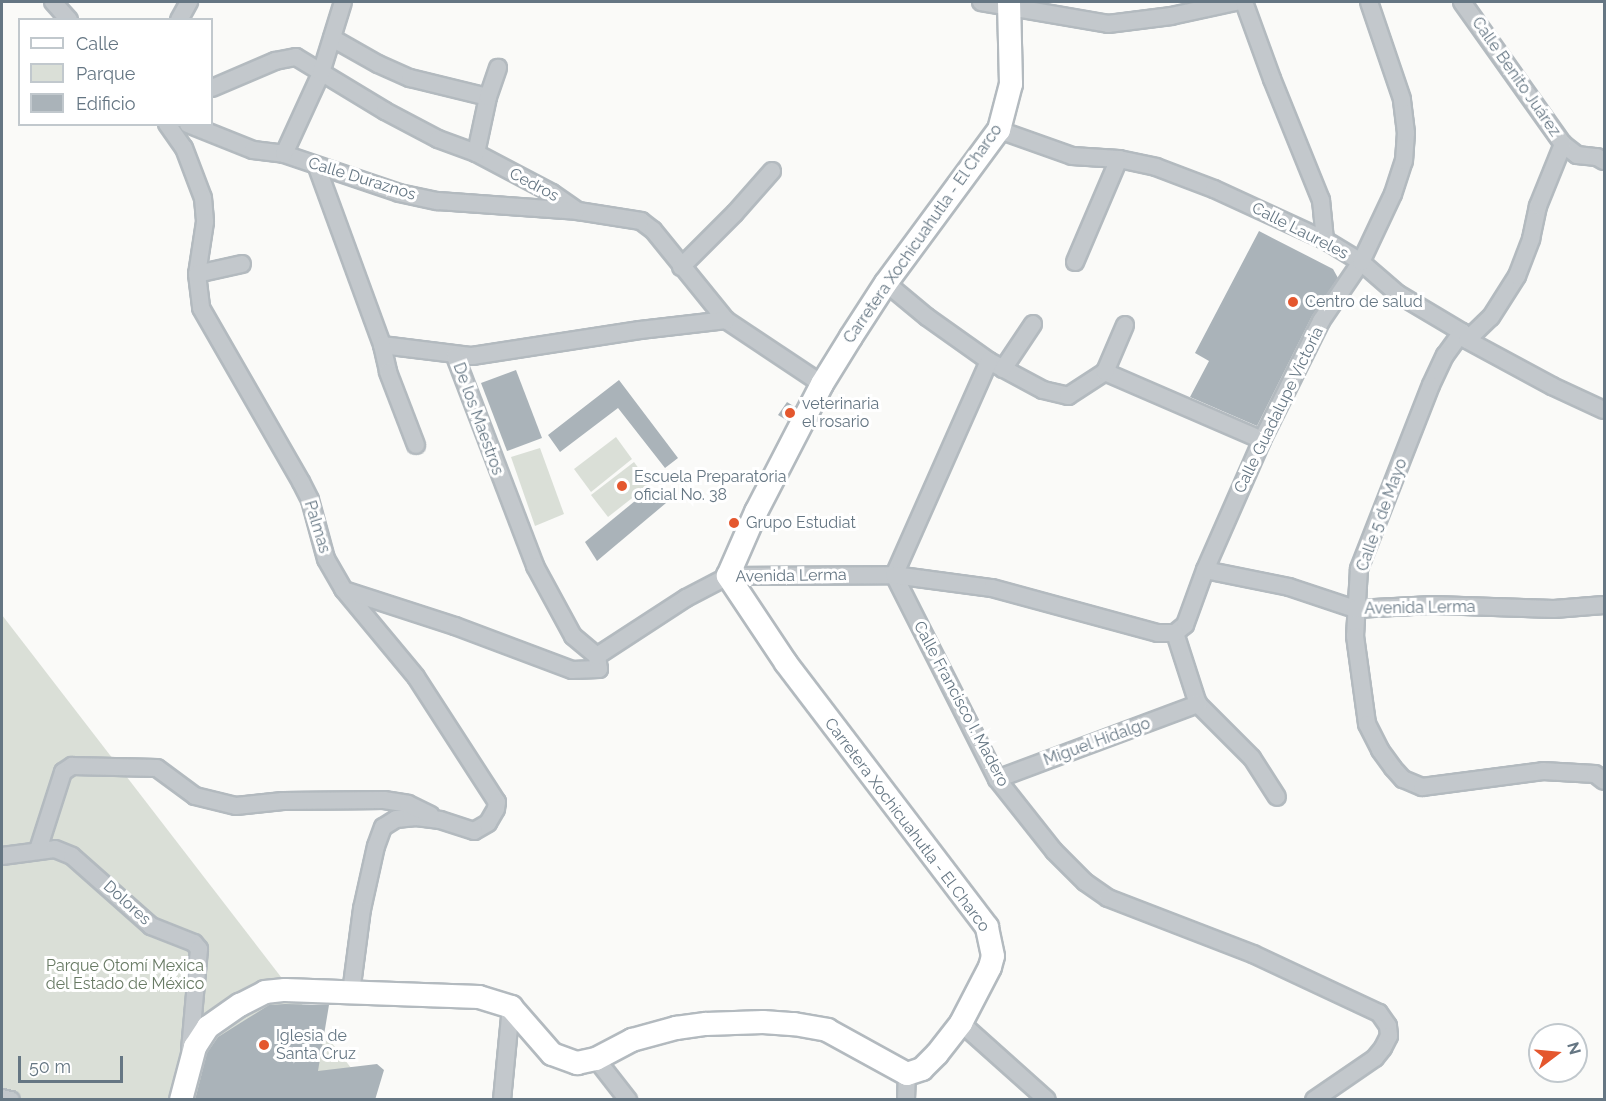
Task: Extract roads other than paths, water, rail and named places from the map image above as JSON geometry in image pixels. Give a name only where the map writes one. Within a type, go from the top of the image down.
[{"type":"main road","name":"Carretera Xochicuahutla - El Charco","points":[[906,1074],[922,1069],[931,1062],[961,1023],[990,968],[993,956],[987,927],[786,663],[728,576],[756,512],[822,384],[886,283],[999,130],[1011,84],[1009,3]]},
{"type":"main road","points":[[183,1089],[195,1047],[208,1027],[240,1005],[265,992],[285,990],[479,997],[511,1007],[552,1054],[577,1062],[597,1059],[632,1040],[676,1028],[706,1024],[763,1022],[794,1024],[827,1030],[873,1058],[906,1074]]},
{"type":"street","points":[[53,2],[67,18]]},
{"type":"street","points":[[180,18],[189,2]]},
{"type":"street","points":[[284,154],[321,73],[343,2]]},
{"type":"street","points":[[981,2],[1009,3],[1108,24],[1171,16],[1236,2]]},
{"type":"street","points":[[1244,2],[1272,79],[1318,192],[1325,240]]},
{"type":"street","name":"Calle Guadalupe Victoria","points":[[1175,633],[1185,625],[1205,570],[1262,440],[1321,321],[1361,262],[1393,195],[1404,161],[1406,133],[1402,99],[1369,2]]},
{"type":"street","name":"Calle Benito Juárez","points":[[1462,2],[1563,144],[1576,155],[1602,158]]},
{"type":"street","points":[[332,38],[378,64],[410,78],[488,97]]},
{"type":"street","name":"Cedros","points":[[213,88],[275,61],[296,57],[438,139],[476,153],[552,193],[578,211],[641,221],[653,230],[726,320],[822,384]]},
{"type":"street","points":[[476,153],[488,97],[498,68]]},
{"type":"street","name":"Palmas","points":[[38,850],[63,772],[72,766],[157,768],[195,796],[236,806],[283,801],[319,803],[384,800],[408,804],[440,820],[474,831],[480,829],[494,815],[497,802],[416,677],[343,589],[326,559],[309,500],[301,482],[201,308],[196,274],[205,222],[203,198],[184,148],[168,126]]},
{"type":"street","name":"Calle Duraznos","points":[[193,126],[254,150],[284,154],[399,193],[438,201],[578,211]]},
{"type":"street","name":"Calle Laureles","points":[[999,130],[1072,156],[1119,159],[1183,176],[1325,240],[1361,262],[1398,294],[1464,336],[1552,386],[1605,410]]},
{"type":"street","name":"Calle 5 de Mayo","points":[[1563,144],[1538,206],[1531,239],[1517,276],[1491,317],[1464,336],[1445,355],[1431,385],[1359,569],[1355,636],[1366,724],[1380,750],[1403,779],[1422,787],[1543,771],[1579,771],[1595,774],[1605,781]]},
{"type":"street","points":[[1075,262],[1119,159]]},
{"type":"street","points":[[317,167],[382,345],[388,372],[416,445]]},
{"type":"street","points":[[681,267],[735,213],[772,171]]},
{"type":"street","points":[[196,274],[242,264]]},
{"type":"street","points":[[886,283],[927,317],[996,365],[1059,396],[1068,396],[1078,391],[1105,372],[1125,325]]},
{"type":"street","name":"De los Maestros","points":[[597,656],[573,636],[534,566],[455,356],[472,356],[584,338],[726,320]]},
{"type":"street","points":[[894,574],[996,365],[1033,324]]},
{"type":"street","points":[[382,345],[455,356]]},
{"type":"street","points":[[1105,372],[1262,440]]},
{"type":"street","name":"Avenida Lerma","points":[[1205,570],[1289,587],[1356,609],[1433,605],[1554,609],[1605,605]]},
{"type":"street","name":"Avenida Lerma","points":[[343,589],[455,626],[572,670],[599,669],[597,656],[686,598],[728,576],[894,574],[992,588],[1158,633],[1175,633]]},
{"type":"street","name":"Calle Francisco I. Madero","points":[[894,574],[997,779],[1054,850],[1097,891],[1253,954],[1379,1013],[1388,1026],[1389,1036],[1383,1048],[1375,1058],[1314,1100]]},
{"type":"street","points":[[1175,633],[1198,704],[1252,758],[1278,797]]},
{"type":"street","name":"Miguel Hidalgo","points":[[997,779],[1198,704]]},
{"type":"street","name":"Palmas","points":[[351,992],[362,909],[376,846],[383,827],[403,817],[440,820]]},
{"type":"street","name":"Dolores","points":[[2,856],[55,849],[72,856],[91,870],[151,926],[170,936],[186,939],[199,949],[192,1006],[194,1025],[183,1089]]},
{"type":"street","points":[[502,1100],[511,1007]]},
{"type":"street","points":[[961,1023],[1047,1100]]},
{"type":"street","points":[[597,1059],[628,1100]]},
{"type":"street","points":[[906,1074],[906,1100]]},
{"type":"street","points":[[2,1098],[11,1100]]},
{"type":"place","name":"Centro de salud","points":[[1293,302]]},
{"type":"place","name":"veterinaria el rosario","points":[[790,413]]},
{"type":"place","name":"Escuela Preparatoria oficial No. 38","points":[[622,486]]},
{"type":"place","name":"Grupo Estudiat","points":[[734,523]]},
{"type":"place","name":"Iglesia de Santa Cruz","points":[[264,1045]]},
{"type":"park label","name":"Parque Otomí Mexica del Estado de México","points":[[125,975]]}]
